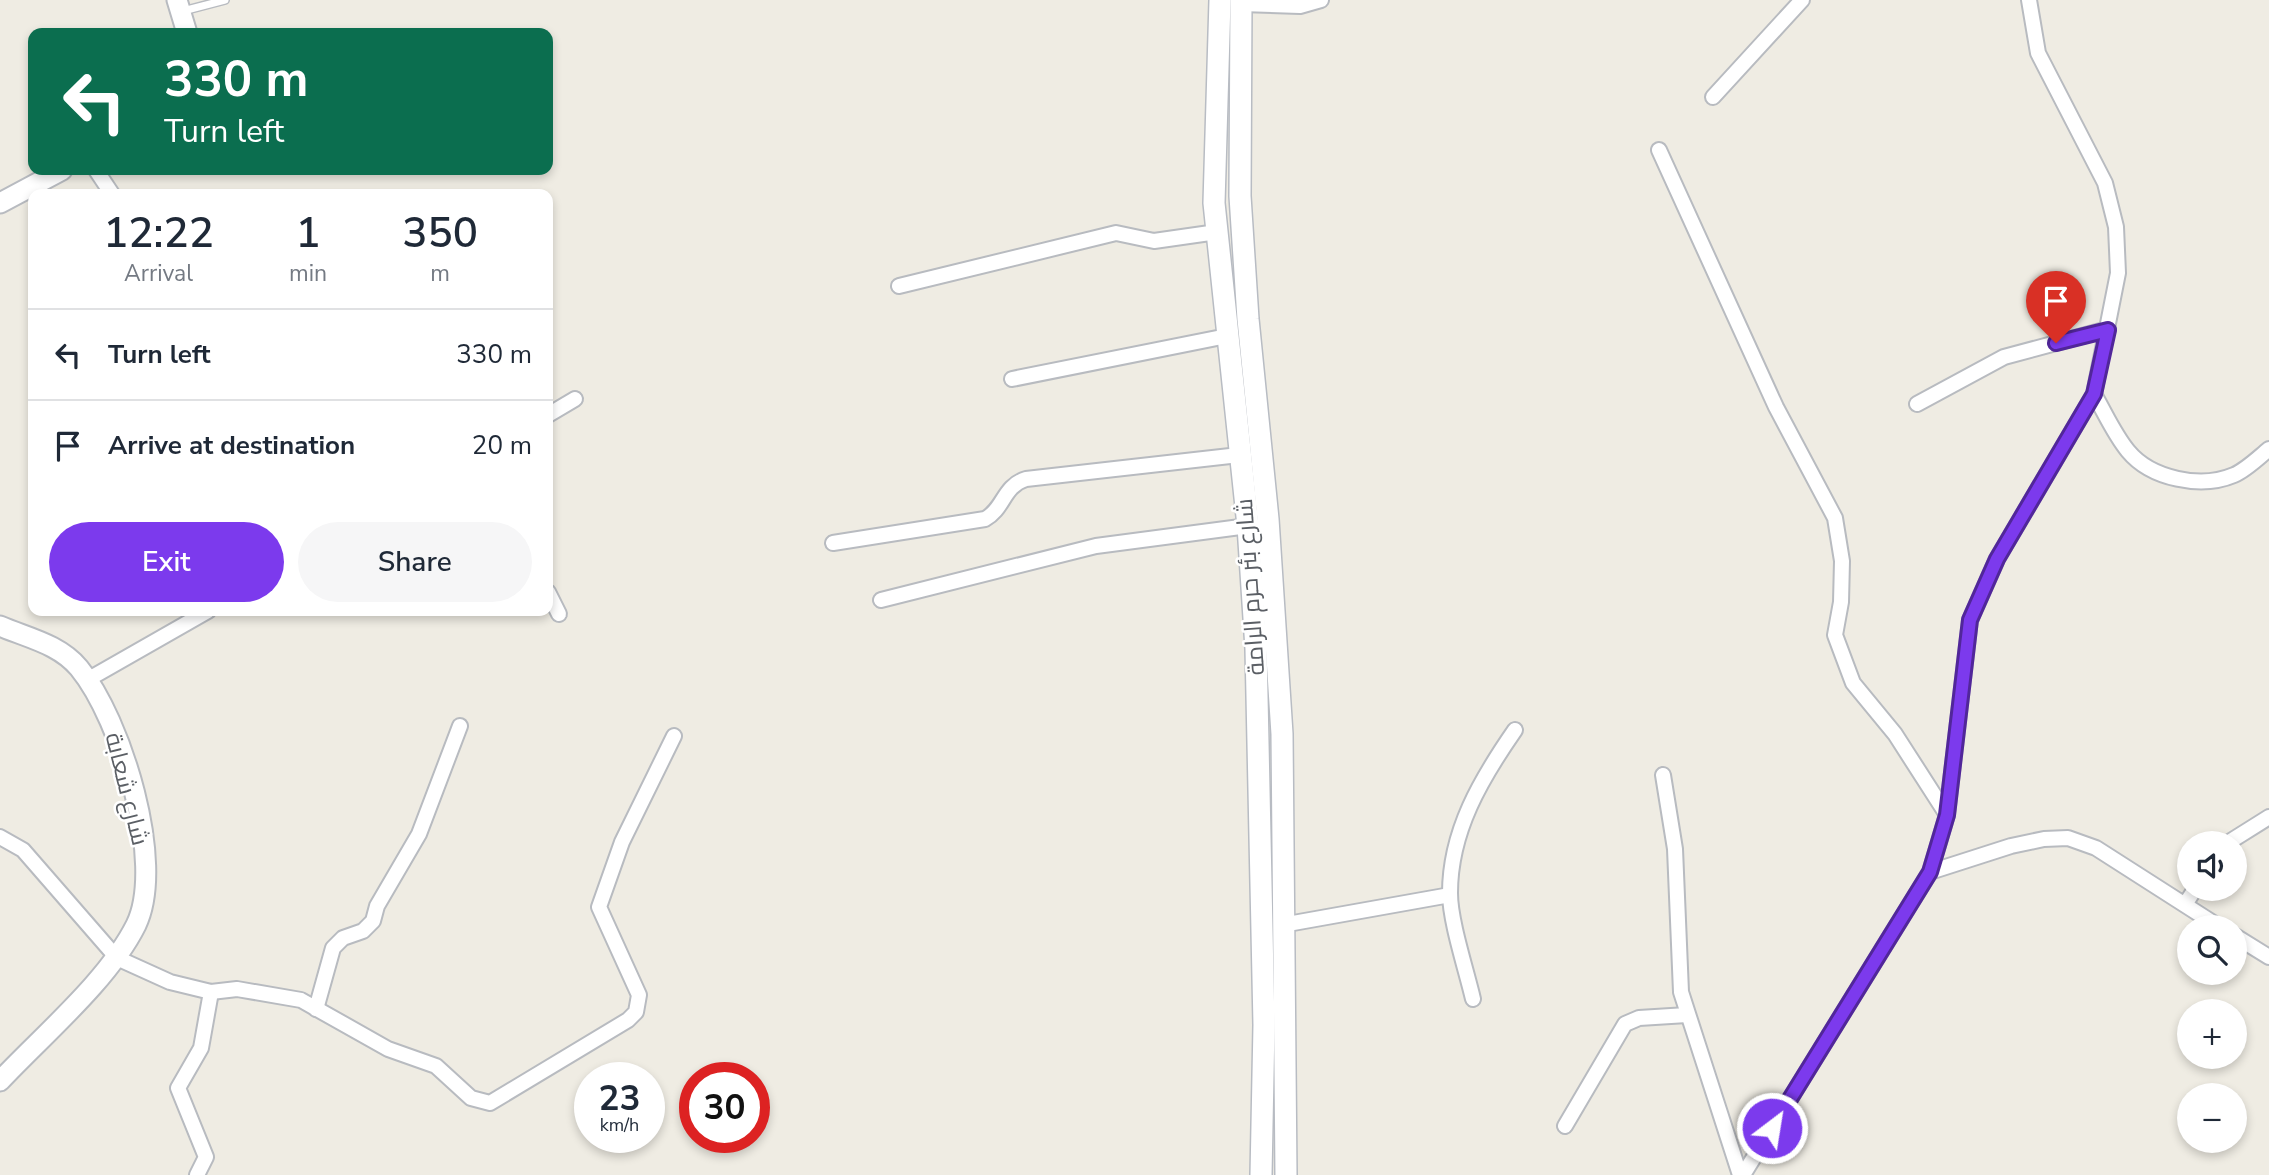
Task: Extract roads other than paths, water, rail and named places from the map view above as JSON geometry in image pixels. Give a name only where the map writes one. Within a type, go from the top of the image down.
[{"type":"main road","name":"شارع بئر حرم الرامة","points":[[1234,1],[1214,203],[1248,526],[1260,787],[1264,1024],[1261,1175]]},
{"type":"main road","name":"شارع بئر حرم الرامة","points":[[1234,1],[1240,197],[1248,318],[1268,519],[1282,734],[1286,1175]]},
{"type":"street","points":[[1234,1],[1300,6],[1321,0]]},
{"type":"street","points":[[1713,97],[1802,0]]},
{"type":"street","points":[[1742,1175],[1930,872],[1947,815],[1970,620],[1997,559],[2094,394],[2118,272],[2116,227],[2105,183],[2038,53],[2029,0]]},
{"type":"street","points":[[180,5],[186,28]]},
{"type":"street","points":[[1659,150],[1776,407],[1835,518],[1842,561],[1841,602],[1835,635],[1853,682],[1895,734],[1947,815]]},
{"type":"street","points":[[0,203],[53,175]]},
{"type":"street","points":[[899,286],[1116,233],[1154,241],[1217,232]]},
{"type":"street","points":[[1917,404],[2004,357],[2108,330]]},
{"type":"street","points":[[1012,379],[1227,336]]},
{"type":"street","points":[[2094,394],[2128,452],[2168,476],[2197,481],[2227,478],[2237,474],[2269,449]]},
{"type":"street","points":[[553,412],[575,399]]},
{"type":"street","points":[[833,543],[985,519],[996,512],[1011,486],[1026,479],[1240,456]]},
{"type":"street","points":[[881,600],[1096,546],[1248,526]]},
{"type":"street","points":[[553,602],[559,614]]},
{"type":"street","points":[[87,680],[199,616]]},
{"type":"street","name":"شارع شعابة","points":[[0,627],[51,646],[78,667],[103,705],[124,757],[143,830],[145,883],[137,922],[117,958],[0,1081]]},
{"type":"street","points":[[316,1009],[333,948],[343,938],[363,931],[373,921],[377,906],[419,834],[460,726]]},
{"type":"street","points":[[1473,999],[1450,895],[1456,842],[1482,779],[1515,730]]},
{"type":"street","points":[[0,836],[23,850],[117,958],[170,982],[211,992],[237,989],[301,1000],[388,1049],[436,1066],[471,1098],[486,1103],[499,1100],[631,1018],[638,1007],[639,995],[599,907],[622,842],[674,736]]},
{"type":"street","points":[[1663,775],[1675,849],[1681,992],[1742,1175]]},
{"type":"street","points":[[2247,831],[2269,817]]},
{"type":"street","points":[[1930,872],[2011,846],[2044,839],[2068,838],[2096,848],[2160,891],[2186,903],[2203,915]]},
{"type":"street","points":[[1282,925],[1450,895]]},
{"type":"street","points":[[2247,943],[2269,957]]},
{"type":"street","points":[[197,1175],[206,1157],[178,1088],[201,1048],[211,992]]},
{"type":"street","points":[[1565,1126],[1625,1024],[1639,1018],[1687,1015]]},
{"type":"lane","points":[[180,5],[225,0]]}]
